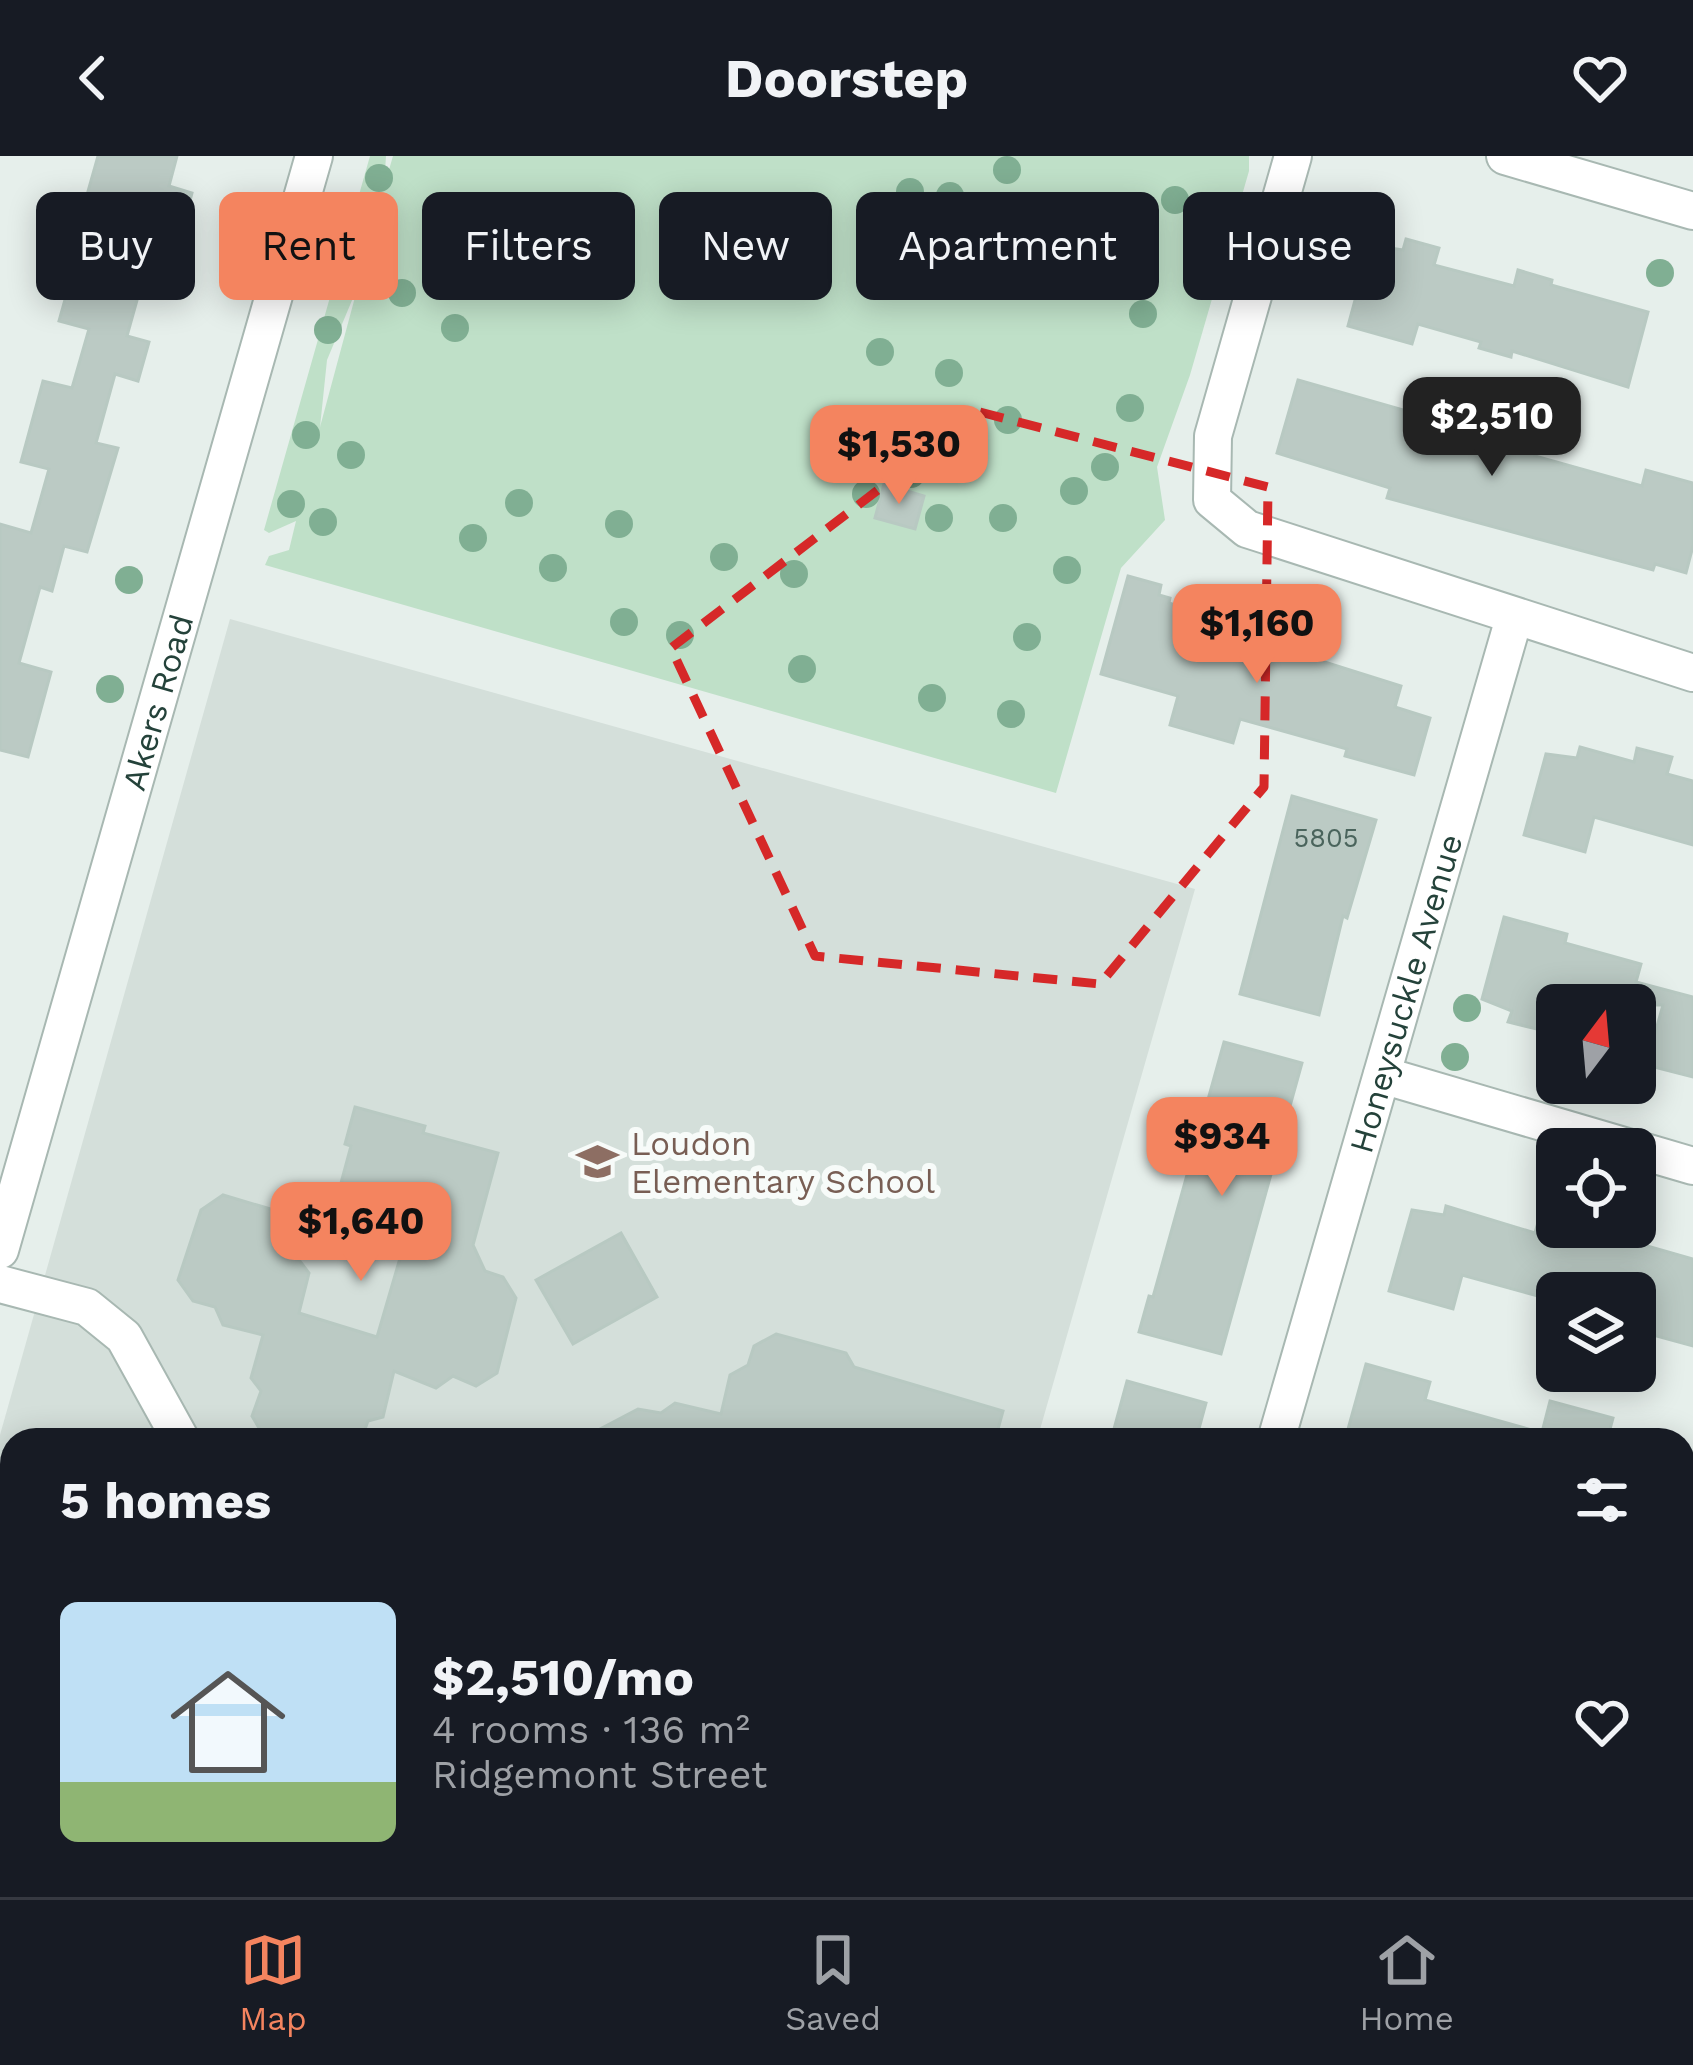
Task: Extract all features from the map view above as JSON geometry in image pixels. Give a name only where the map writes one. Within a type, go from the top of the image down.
[{"type":"street","name":"Akers Road","points":[[0,1250],[314,156]]},
{"type":"street","points":[[1293,156],[1213,436],[1212,500],[1247,529],[1693,674]]},
{"type":"street","points":[[1505,156],[1556,163],[1693,211]]},
{"type":"street","name":"Honeysuckle Avenue","points":[[1279,1428],[1514,618]]},
{"type":"street","points":[[1382,1075],[1562,1128]]},
{"type":"street","points":[[1656,1155],[1693,1166]]},
{"type":"street","points":[[0,1284],[87,1307],[124,1337],[174,1428]]},
{"type":"highlighted area","points":[[980,412],[1268,487],[1264,787],[1100,984],[815,956],[671,648]]},
{"type":"shaded area","name":"Loudon Elementary School","points":[[230,619],[1195,889],[1040,1428],[2,1428]]},
{"type":"green space","points":[[370,156],[386,156],[384,187],[393,156],[1249,156],[1243,192],[1183,192],[1183,300],[1212,300],[1157,467],[1165,520],[1121,568],[1056,793],[265,565],[269,556],[289,550],[296,521],[269,533],[264,530],[329,300],[352,300],[327,360],[320,427],[354,300],[398,300],[398,192],[360,192]]},
{"type":"building","points":[[98,156],[177,156],[169,186],[189,192],[88,192]]},
{"type":"building","points":[[1406,239],[1439,248],[1434,265],[1514,286],[1518,270],[1552,280],[1551,285],[1648,312],[1628,387],[1512,351],[1511,357],[1479,348],[1481,342],[1418,324],[1412,344],[1348,326],[1355,300],[1395,300],[1395,249],[1403,250]]},
{"type":"building","points":[[65,300],[137,300],[127,336],[149,342],[138,381],[115,374],[96,443],[118,448],[87,552],[64,546],[52,591],[40,587],[19,663],[51,672],[28,757],[0,750],[0,524],[31,533],[49,469],[21,462],[43,381],[72,388],[89,329],[59,321]]},
{"type":"building","points":[[1298,380],[1473,430],[1476,420],[1540,438],[1535,456],[1642,486],[1646,470],[1693,483],[1693,546],[1686,573],[1655,564],[1653,570],[1387,498],[1390,488],[1277,453]]},
{"type":"building","points":[[884,484],[924,496],[915,529],[875,518]]},
{"type":"building","points":[[1128,576],[1161,585],[1159,595],[1187,609],[1182,627],[1288,656],[1290,651],[1401,686],[1395,707],[1430,718],[1414,775],[1345,756],[1347,749],[1240,719],[1233,743],[1170,725],[1178,696],[1101,674]]},
{"type":"building","points":[[1580,747],[1634,762],[1637,748],[1672,757],[1667,774],[1693,781],[1693,845],[1594,817],[1585,852],[1524,835],[1546,754],[1577,758]]},
{"type":"building","points":[[1292,796],[1376,820],[1347,918],[1343,916],[1319,1015],[1240,994]]},
{"type":"building","points":[[1504,917],[1567,934],[1565,943],[1641,964],[1636,982],[1644,984],[1536,984],[1536,1029],[1508,1022],[1512,1011],[1482,999]]},
{"type":"building","points":[[1656,987],[1693,997],[1693,1077],[1656,1068],[1656,1030],[1663,1005],[1656,1005]]},
{"type":"building","points":[[1224,1042],[1302,1063],[1221,1354],[1139,1332]]},
{"type":"building","points":[[355,1107],[425,1126],[423,1133],[498,1153],[473,1245],[485,1271],[503,1277],[516,1298],[497,1373],[476,1386],[453,1376],[436,1388],[394,1371],[383,1417],[368,1421],[365,1428],[259,1428],[252,1416],[261,1391],[251,1378],[263,1335],[223,1325],[215,1307],[193,1301],[178,1280],[201,1210],[223,1195],[311,1221],[299,1260],[309,1273],[299,1313],[377,1337],[405,1241],[331,1220],[351,1146],[345,1144]]},
{"type":"building","points":[[1446,1206],[1535,1233],[1536,1229],[1536,1248],[1654,1248],[1693,1259],[1693,1346],[1656,1336],[1656,1272],[1536,1272],[1536,1296],[1462,1275],[1453,1309],[1389,1291],[1412,1210],[1444,1215]]},
{"type":"building","points":[[621,1233],[657,1297],[573,1344],[536,1280]]},
{"type":"building","points":[[776,1334],[846,1353],[854,1367],[1003,1411],[998,1428],[602,1428],[638,1409],[661,1413],[675,1403],[721,1414],[730,1375],[748,1365],[754,1346]]},
{"type":"building","points":[[1366,1364],[1430,1382],[1425,1400],[1525,1428],[1348,1428]]},
{"type":"building","points":[[1127,1381],[1206,1403],[1199,1428],[1114,1428]]},
{"type":"building","points":[[1550,1401],[1613,1418],[1610,1428],[1543,1428]]},
{"type":"place","name":"Loudon Elementary School","points":[[597,1162]]}]
